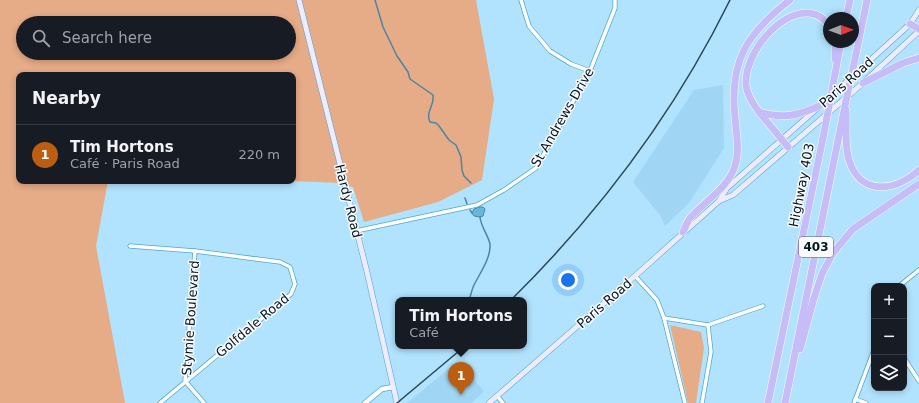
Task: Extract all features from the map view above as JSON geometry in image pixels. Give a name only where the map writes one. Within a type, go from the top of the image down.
[{"type":"highway","points":[[683,232],[689,219],[720,189],[731,175],[736,165],[737,143],[734,86],[738,66],[744,49],[757,28],[790,0]]},
{"type":"highway","points":[[847,12],[850,0]]},
{"type":"highway","name":"403","points":[[844,118],[846,101],[867,0]]},
{"type":"highway","points":[[788,147],[759,112],[750,98],[746,84],[748,72],[753,56],[767,35],[780,22],[801,13],[812,14],[823,18]]},
{"type":"highway","points":[[910,24],[919,30]]},
{"type":"highway","points":[[835,48],[835,74]]},
{"type":"highway","name":"Highway 403","points":[[768,403],[823,138],[840,48]]},
{"type":"highway","points":[[863,83],[903,63],[919,58]]},
{"type":"highway","points":[[759,112],[786,117],[805,113],[821,105]]},
{"type":"highway","points":[[844,118],[849,159],[854,171],[865,181],[878,187],[893,186],[902,183],[919,170]]},
{"type":"highway","name":"Highway 403","points":[[785,403],[844,118]]},
{"type":"highway","points":[[790,373],[797,358],[820,280],[833,253],[853,229],[919,184]]},
{"type":"main road","name":"Hardy Road","points":[[299,0],[367,272],[397,403]]},
{"type":"main road","name":"Paris Road","points":[[488,403],[635,276],[718,201],[727,188],[910,24],[919,10]]},
{"type":"main road","name":"Paris Road","points":[[718,201],[733,195],[863,83],[919,30]]},
{"type":"street","points":[[520,0],[529,26],[550,51],[571,64],[590,72]]},
{"type":"street","name":"St Andrews Drive","points":[[356,231],[477,205],[504,190],[536,168],[590,72],[615,8],[615,0]]},
{"type":"street","name":"Golfdale Road","points":[[130,246],[195,251],[280,262],[290,267],[295,284],[291,294],[160,403]]},
{"type":"street","name":"Stymie Boulevard","points":[[195,251],[185,381],[204,403]]},
{"type":"street","points":[[903,283],[919,270]]},
{"type":"street","points":[[635,276],[656,300],[664,318],[685,403]]},
{"type":"street","points":[[664,318],[708,325],[763,306]]},
{"type":"street","points":[[702,403],[712,352],[708,325]]},
{"type":"street","points":[[866,403],[855,401],[872,355]]},
{"type":"street","points":[[907,363],[919,381]]},
{"type":"street","points":[[365,403],[382,389],[393,386]]},
{"type":"street","points":[[496,396],[503,403]]},
{"type":"shaded area","points":[[0,0],[476,0],[494,99],[482,180],[438,202],[364,222],[353,187],[342,185],[342,183],[296,181],[296,72],[16,72],[16,184],[107,184],[96,246],[125,403],[0,403]]},
{"type":"shaded area","points":[[723,85],[724,148],[689,203],[665,226],[660,215],[633,182],[694,90]]},
{"type":"shaded area","points":[[483,207],[485,209],[483,216],[474,216],[472,213],[474,209]]},
{"type":"shaded area","points":[[670,325],[701,332],[704,348],[696,403],[688,403]]},
{"type":"shaded area","points":[[457,362],[484,391],[472,403],[407,403]]},
{"type":"waterway","points":[[375,0],[383,27],[397,56],[408,72],[410,79],[433,95],[433,102],[429,112],[430,122],[436,123],[449,140],[456,145],[461,157],[464,176],[471,183]]},
{"type":"waterway","points":[[465,198],[467,204]]},
{"type":"waterway","points":[[470,297],[474,285],[487,260],[490,249],[490,244],[480,217]]},
{"type":"railway","points":[[514,297],[575,232],[633,159],[685,82],[730,0]]},
{"type":"railway","points":[[397,403],[461,349]]},
{"type":"place","name":"Tim Hortons","points":[[461,395]]}]
